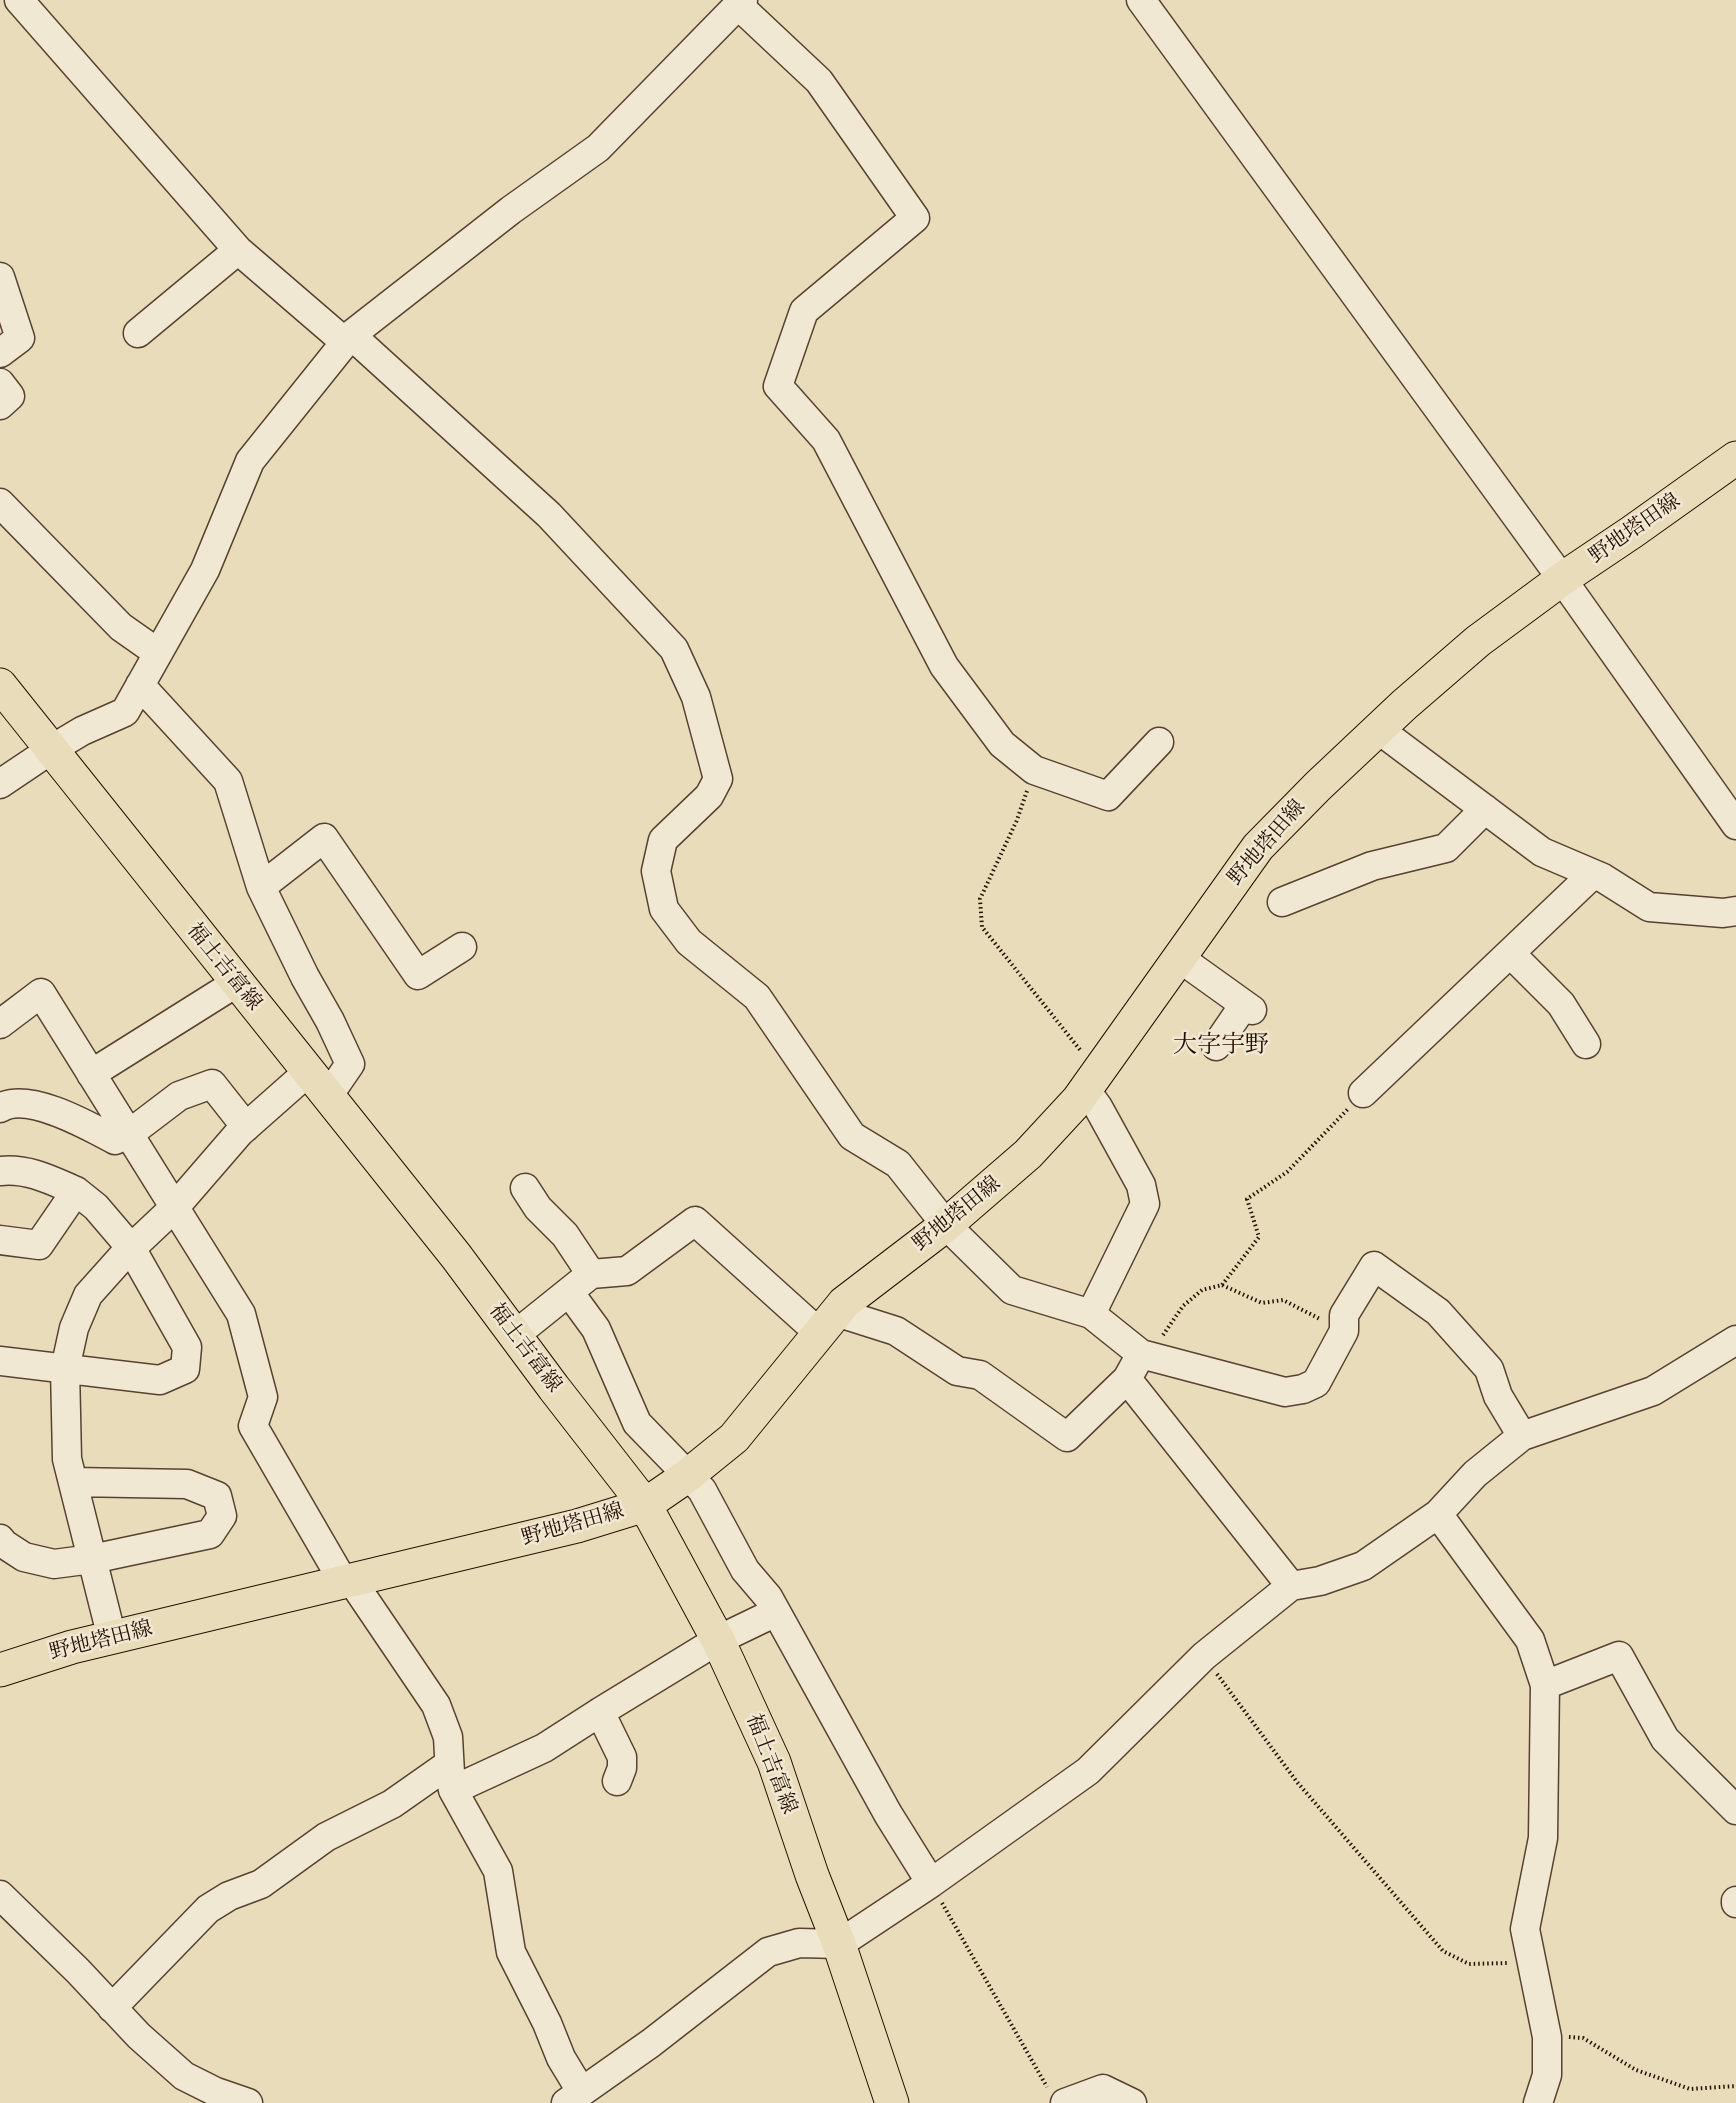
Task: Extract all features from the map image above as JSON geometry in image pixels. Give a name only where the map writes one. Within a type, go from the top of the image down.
[{"type":"main road","name":"野地塔田線","points":[[0,1671],[72,1647],[576,1526],[645,1505],[687,1476],[734,1438],[827,1322],[853,1296],[946,1225],[1028,1154],[1091,1081],[1258,847],[1318,786],[1378,729],[1478,641],[1562,579],[1736,458]]},
{"type":"main road","name":"福土吉富線","points":[[0,685],[456,1256],[645,1505],[718,1640],[774,1762],[812,1875],[839,1944],[892,2103]]},
{"type":"street","points":[[19,0],[238,250],[349,339],[549,515],[674,649],[696,697],[718,779],[709,796],[663,840],[656,871],[664,909],[689,942],[757,997],[852,1137],[898,1164],[946,1225],[1012,1290],[1092,1314],[1145,1355],[1285,1392],[1303,1389],[1316,1383],[1344,1331],[1344,1315],[1374,1266],[1438,1312],[1489,1369],[1498,1396],[1522,1436]]},
{"type":"street","points":[[1141,0],[1562,579],[1736,825]]},
{"type":"street","points":[[0,784],[82,731],[125,712],[205,570],[250,461],[349,339],[511,210],[598,148],[740,2],[819,81],[915,218],[804,311],[778,386],[826,440],[944,666],[1002,744],[1034,770],[1108,796],[1159,742]]},
{"type":"street","points":[[138,333],[238,250]]},
{"type":"street","points":[[0,277],[20,338],[0,353]]},
{"type":"street","points":[[0,383],[10,396],[0,405]]},
{"type":"street","points":[[0,503],[121,627],[158,653]]},
{"type":"street","points":[[112,1638],[67,1459],[65,1369],[74,1328],[88,1295],[131,1248],[175,1207],[246,1127],[350,1064],[261,887],[228,781],[140,685]]},
{"type":"street","points":[[1378,729],[1542,852],[1593,874],[1648,907],[1723,913],[1736,911]]},
{"type":"street","points":[[1282,902],[1372,866],[1446,848],[1485,809]]},
{"type":"street","points":[[261,887],[324,838],[418,975],[462,947]]},
{"type":"street","points":[[1363,1093],[1593,874]]},
{"type":"street","points":[[1510,953],[1561,1004],[1586,1044]]},
{"type":"street","points":[[1178,957],[1248,1008],[1216,1046]]},
{"type":"street","points":[[91,1074],[236,983]]},
{"type":"street","points":[[0,1024],[41,993],[241,1314],[263,1397],[253,1426],[348,1582],[436,1705],[448,1737],[451,1777],[498,1871],[511,1952],[547,2023],[573,2097],[651,2043],[768,1952],[799,1943],[839,1944],[931,1883],[1088,1771],[1204,1656],[1291,1586],[1320,1581],[1363,1566],[1438,1514],[1475,1474],[1522,1436],[1653,1392],[1736,1340]]},
{"type":"street","points":[[1091,1081],[1098,1107],[1141,1185],[1145,1204],[1092,1314]]},
{"type":"street","points":[[0,1108],[8,1104],[41,1107],[77,1120],[115,1140],[129,1134],[179,1096],[212,1084],[246,1127]]},
{"type":"street","points":[[0,1171],[13,1170],[41,1175],[76,1191],[96,1207],[131,1248],[187,1347],[185,1369],[160,1380],[0,1361]]},
{"type":"street","points":[[525,1188],[538,1208],[565,1235],[591,1274]]},
{"type":"street","points":[[0,1240],[39,1245],[76,1191]]},
{"type":"street","points":[[514,1335],[591,1274],[627,1271],[695,1221],[827,1322],[896,1331],[957,1371],[980,1375],[1067,1437],[1127,1379],[1145,1355]]},
{"type":"street","points":[[569,1292],[596,1329],[637,1423],[702,1490],[745,1570],[768,1597],[888,1814],[931,1883]]},
{"type":"street","points":[[1127,1379],[1291,1586]]},
{"type":"street","points":[[0,1539],[24,1557],[54,1564],[92,1559],[210,1534],[222,1516],[217,1496],[187,1484],[73,1482]]},
{"type":"street","points":[[1438,1514],[1530,1640],[1545,1685],[1543,1838],[1525,1929],[1547,2037],[1547,2075],[1538,2103]]},
{"type":"street","points":[[112,2008],[208,1909],[229,1896],[261,1884],[327,1837],[451,1777],[544,1748],[718,1640],[776,1612]]},
{"type":"street","points":[[1545,1685],[1619,1656],[1665,1739],[1736,1810]]},
{"type":"street","points":[[600,1712],[622,1757],[622,1768],[617,1781]]},
{"type":"street","points":[[0,1895],[78,1971],[139,2036],[184,2076],[216,2092],[248,2103]]},
{"type":"street","points":[[1058,2098],[1103,2089],[1132,2103]]},
{"type":"path","points":[[1034,770],[1017,820],[980,899],[982,927],[1091,1081]]},
{"type":"path","points":[[1222,1285],[1258,1237],[1247,1199],[1287,1172],[1363,1093]]},
{"type":"path","points":[[1145,1355],[1183,1306],[1202,1290],[1222,1285],[1262,1303],[1283,1300],[1344,1331]]},
{"type":"path","points":[[1204,1656],[1297,1782],[1443,1951],[1470,1964],[1532,1963]]},
{"type":"path","points":[[931,1883],[1058,2098]]},
{"type":"path","points":[[1547,2037],[1583,2038],[1636,2070],[1690,2089],[1736,2086]]},
{"type":"district","name":"大字宇野","points":[[1221,1046]]}]
